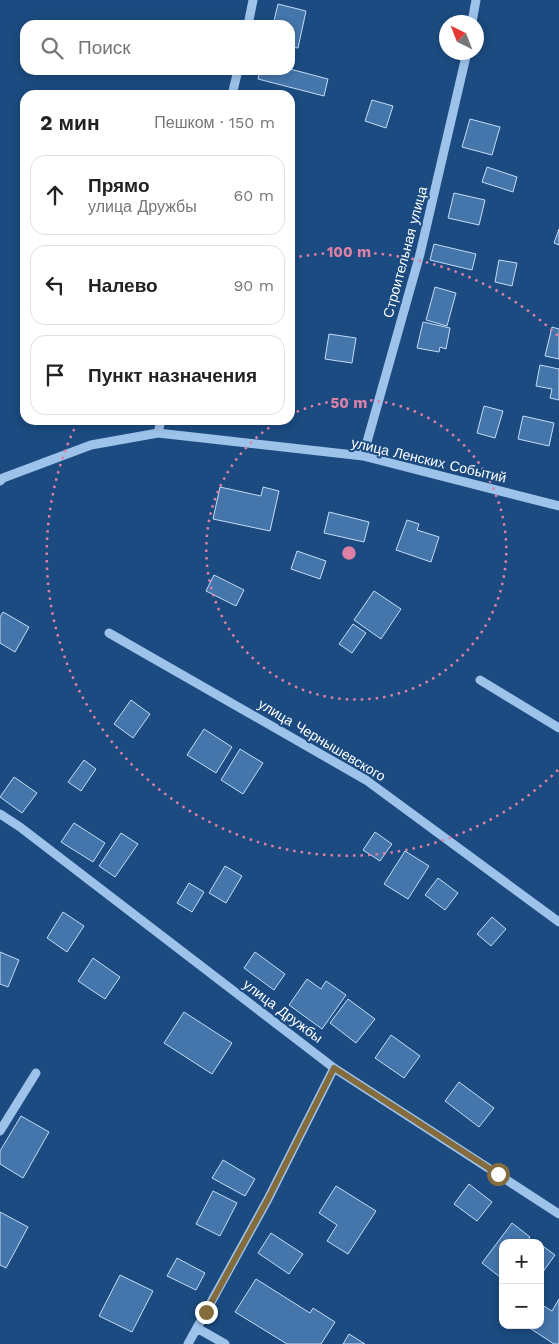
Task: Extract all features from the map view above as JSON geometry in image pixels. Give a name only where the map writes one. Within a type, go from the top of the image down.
[{"type":"street","points":[[249,20],[254,0]]},
{"type":"street","points":[[473,15],[476,0]]},
{"type":"street","name":"Строительная улица","points":[[363,456],[420,254],[465,60]]},
{"type":"street","points":[[233,90],[237,75]]},
{"type":"street","points":[[158,433],[160,425]]},
{"type":"street","name":"улица Ленских Событий","points":[[0,481],[3,478],[90,445],[158,433],[363,456],[559,504]]},
{"type":"street","name":"улица Чернышевского","points":[[109,633],[366,780],[559,922]]},
{"type":"street","points":[[480,680],[559,728]]},
{"type":"street","name":"улица Дружбы","points":[[0,814],[20,827],[334,1068],[559,1214]]},
{"type":"street","points":[[188,1344],[268,1199],[334,1068]]},
{"type":"street","points":[[0,1132],[36,1073]]},
{"type":"street","points":[[197,1328],[225,1344]]},
{"type":"building","points":[[278,4],[306,11],[298,48],[295,48],[295,20],[274,20]]},
{"type":"building","points":[[295,70],[328,79],[324,96],[258,79],[259,75],[295,75]]},
{"type":"building","points":[[372,100],[393,106],[386,128],[365,121]]},
{"type":"building","points":[[470,119],[500,127],[492,155],[462,147]]},
{"type":"building","points":[[487,167],[517,177],[513,192],[482,182]]},
{"type":"building","points":[[454,193],[485,200],[479,225],[448,218]]},
{"type":"building","points":[[559,229],[559,245],[554,243]]},
{"type":"building","points":[[434,244],[476,254],[472,270],[430,260]]},
{"type":"building","points":[[499,260],[517,263],[512,286],[495,282]]},
{"type":"building","points":[[435,287],[456,293],[447,326],[426,320]]},
{"type":"building","points":[[423,322],[450,328],[446,349],[440,347],[439,352],[417,348]]},
{"type":"building","points":[[552,327],[559,329],[559,359],[545,356]]},
{"type":"building","points":[[329,334],[356,338],[352,363],[325,359]]},
{"type":"building","points":[[540,365],[559,369],[559,400],[550,398],[552,389],[536,386]]},
{"type":"building","points":[[484,406],[503,411],[495,438],[477,433]]},
{"type":"building","points":[[523,416],[554,423],[549,446],[518,439]]},
{"type":"building","points":[[220,487],[261,496],[263,487],[279,491],[270,531],[213,519]]},
{"type":"building","points":[[329,512],[369,522],[364,542],[324,533]]},
{"type":"building","points":[[407,520],[419,524],[417,530],[439,537],[431,562],[396,550]]},
{"type":"building","points":[[297,551],[326,561],[320,579],[291,569]]},
{"type":"building","points":[[214,575],[244,590],[236,606],[206,591]]},
{"type":"building","points":[[374,591],[401,609],[381,639],[354,620]]},
{"type":"building","points":[[3,612],[29,627],[15,652],[0,643],[0,617]]},
{"type":"building","points":[[353,624],[366,633],[352,653],[339,644]]},
{"type":"building","points":[[131,700],[150,714],[133,738],[114,724]]},
{"type":"building","points":[[204,729],[232,747],[216,773],[187,755]]},
{"type":"building","points":[[240,749],[263,763],[243,794],[221,780]]},
{"type":"building","points":[[84,760],[96,769],[81,791],[68,782]]},
{"type":"building","points":[[14,777],[37,793],[22,813],[0,797]]},
{"type":"building","points":[[74,823],[105,843],[93,862],[61,842]]},
{"type":"building","points":[[375,832],[392,844],[380,861],[363,850]]},
{"type":"building","points":[[121,833],[138,844],[115,877],[99,866]]},
{"type":"building","points":[[405,851],[429,866],[408,899],[384,884]]},
{"type":"building","points":[[225,866],[242,876],[226,903],[209,893]]},
{"type":"building","points":[[438,878],[458,893],[445,910],[425,895]]},
{"type":"building","points":[[189,883],[204,892],[192,912],[177,903]]},
{"type":"building","points":[[63,912],[84,926],[67,952],[47,938]]},
{"type":"building","points":[[492,917],[506,929],[491,946],[477,934]]},
{"type":"building","points":[[0,952],[19,960],[8,987],[0,984]]},
{"type":"building","points":[[255,952],[285,974],[274,990],[244,968]]},
{"type":"building","points":[[93,958],[120,977],[105,999],[78,981]]},
{"type":"building","points":[[307,979],[321,989],[326,981],[346,995],[322,1029],[289,1005]]},
{"type":"building","points":[[348,999],[375,1019],[356,1043],[330,1023]]},
{"type":"building","points":[[184,1012],[232,1043],[212,1074],[164,1043]]},
{"type":"building","points":[[391,1035],[420,1056],[404,1078],[375,1058]]},
{"type":"building","points":[[459,1082],[494,1108],[479,1127],[445,1101]]},
{"type":"building","points":[[21,1116],[49,1132],[23,1178],[0,1164],[0,1151]]},
{"type":"building","points":[[223,1160],[255,1179],[245,1196],[212,1178]]},
{"type":"building","points":[[469,1184],[492,1202],[477,1221],[454,1204]]},
{"type":"building","points":[[336,1186],[376,1211],[348,1254],[327,1241],[337,1225],[319,1213]]},
{"type":"building","points":[[213,1191],[237,1203],[220,1236],[196,1224]]},
{"type":"building","points":[[0,1212],[28,1227],[6,1268],[0,1265]]},
{"type":"building","points":[[512,1223],[530,1237],[529,1239],[500,1239]]},
{"type":"building","points":[[271,1233],[303,1254],[289,1274],[258,1253]]},
{"type":"building","points":[[499,1240],[499,1276],[482,1263]]},
{"type":"building","points":[[544,1247],[555,1255],[544,1270]]},
{"type":"building","points":[[177,1258],[205,1273],[196,1290],[167,1276]]},
{"type":"building","points":[[120,1275],[153,1291],[132,1332],[99,1316]]},
{"type":"building","points":[[256,1279],[310,1313],[313,1308],[335,1322],[321,1344],[287,1344],[235,1312]]},
{"type":"building","points":[[559,1299],[559,1344],[554,1344],[531,1329],[544,1329],[544,1306],[552,1311]]},
{"type":"building","points":[[349,1334],[365,1344],[343,1344]]},
{"type":"route","points":[[206,1312],[268,1199],[334,1068],[498,1174]]}]
